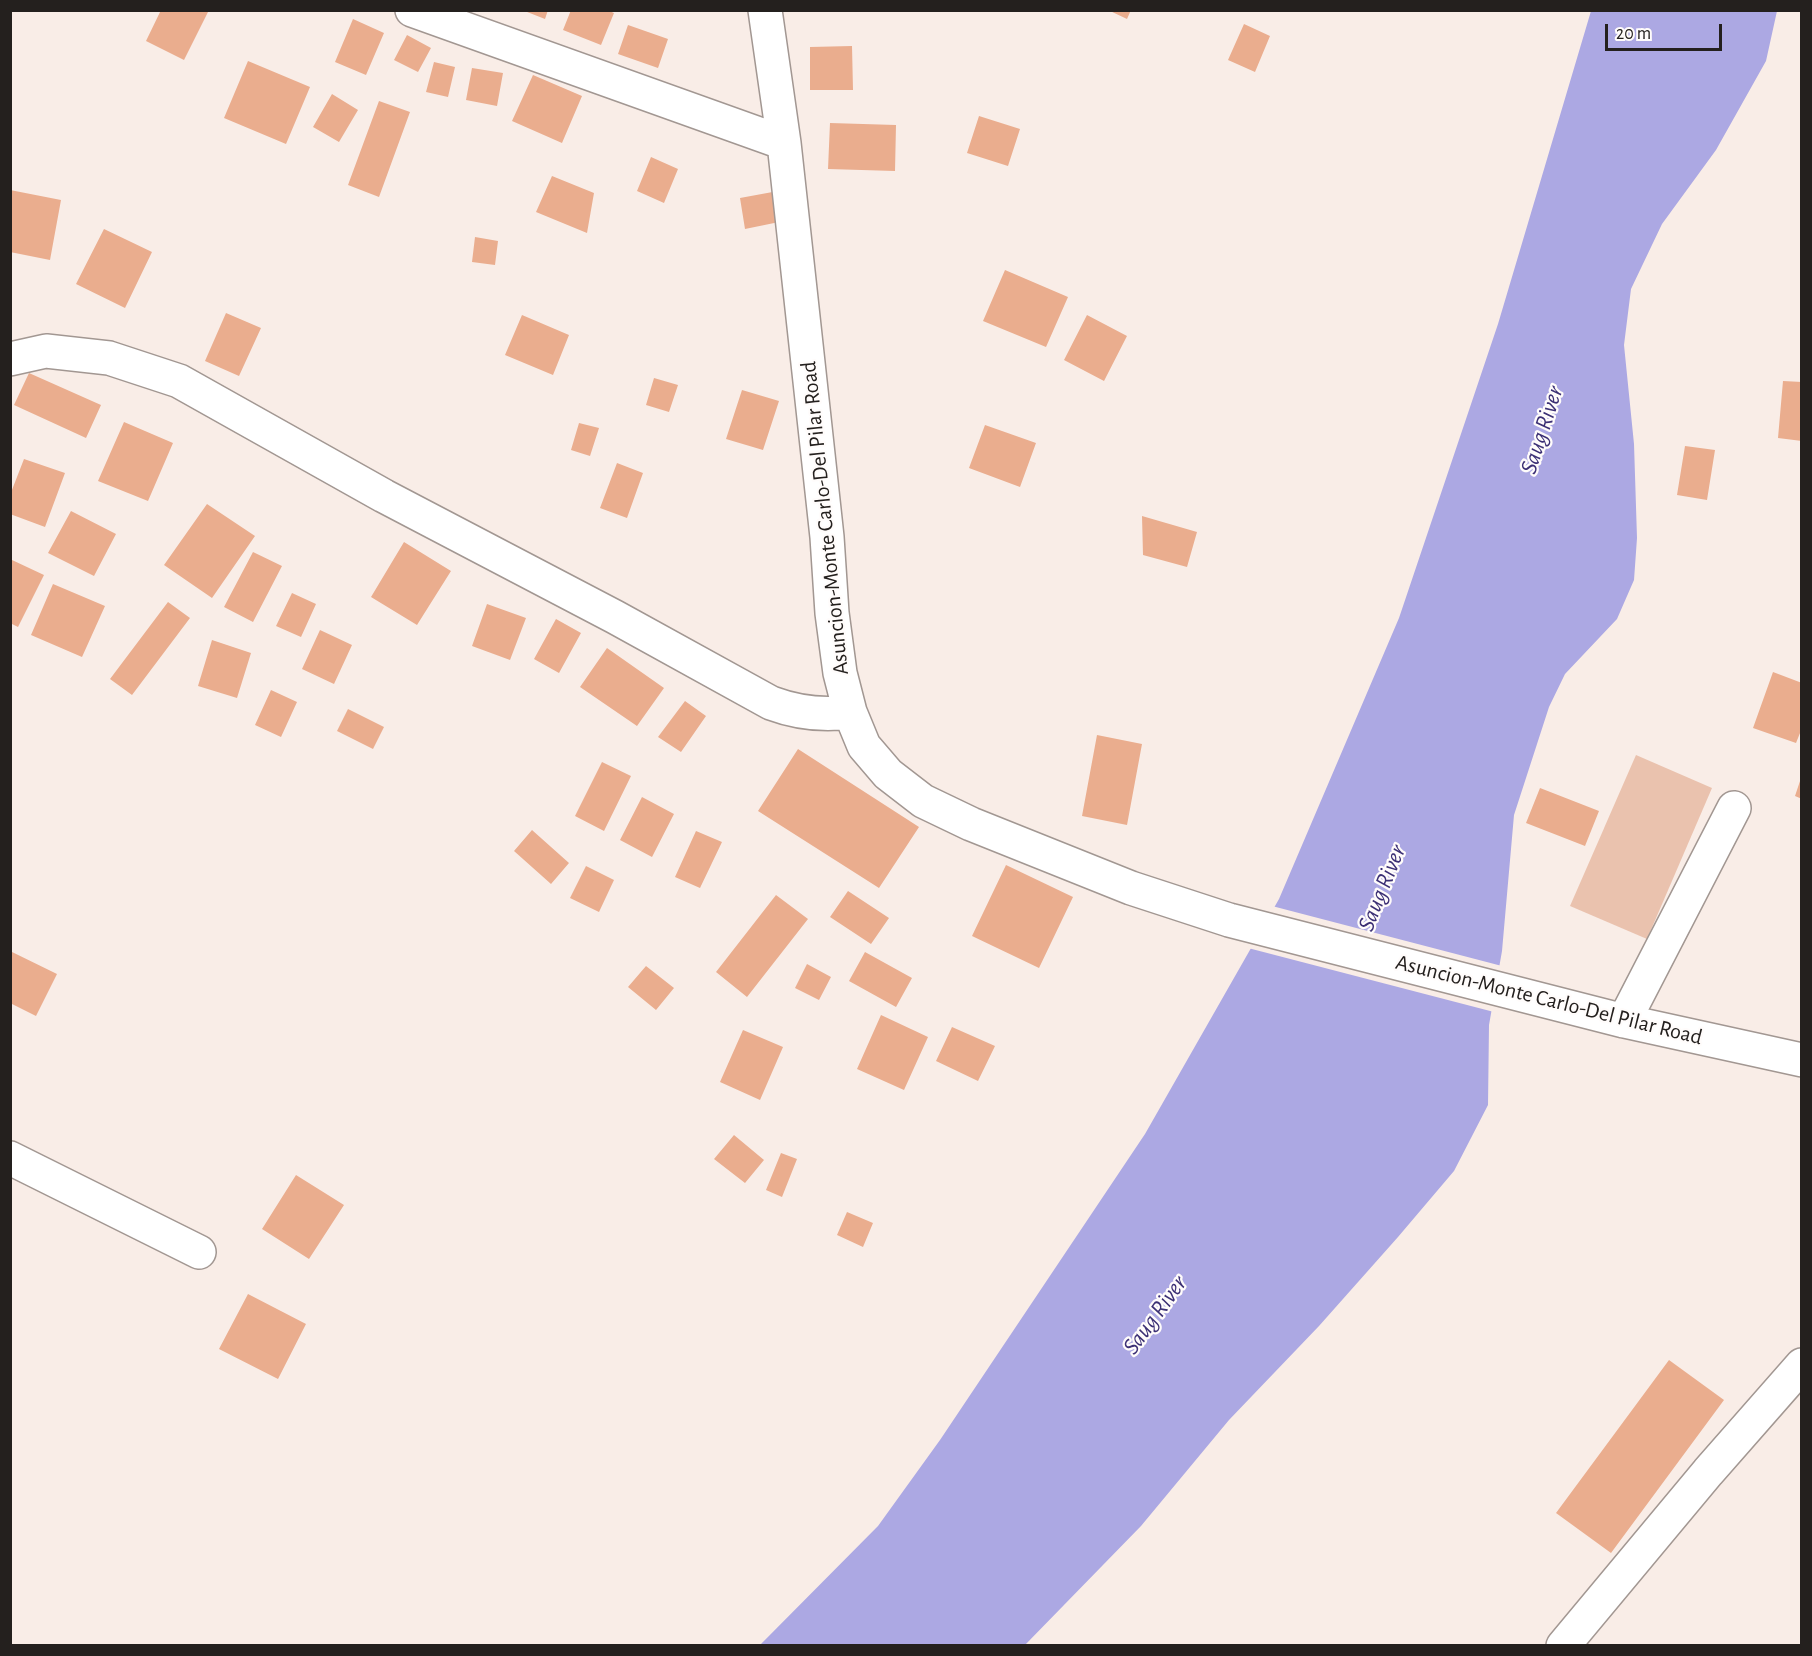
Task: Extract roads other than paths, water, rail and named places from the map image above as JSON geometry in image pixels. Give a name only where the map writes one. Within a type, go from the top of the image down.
[{"type":"street","points":[[412,10],[784,143]]},
{"type":"street","name":"Asuncion-Monte Carlo-Del Pilar Road","points":[[765,10],[784,143],[840,673],[850,712],[864,746],[888,774],[923,801],[981,828],[1120,884],[1229,920],[1624,1021],[1802,1060]]},
{"type":"street","points":[[10,359],[46,351],[109,358],[179,381],[384,496],[615,617],[771,704],[813,714],[830,715],[850,712]]},
{"type":"street","points":[[1624,1021],[1734,808]]},
{"type":"street","points":[[10,1158],[199,1252]]},
{"type":"street","points":[[1563,1646],[1708,1472],[1802,1365]]},
{"type":"water","name":"Saug River","points":[[1591,11],[1777,11],[1766,61],[1716,150],[1662,224],[1631,289],[1624,345],[1634,444],[1637,538],[1634,580],[1617,619],[1565,674],[1549,707],[1514,815],[1502,951],[1489,1025],[1488,1105],[1454,1171],[1398,1237],[1319,1326],[1229,1420],[1141,1526],[1025,1645],[759,1646],[878,1526],[940,1440],[1145,1134],[1279,899],[1399,618],[1498,324]]}]
